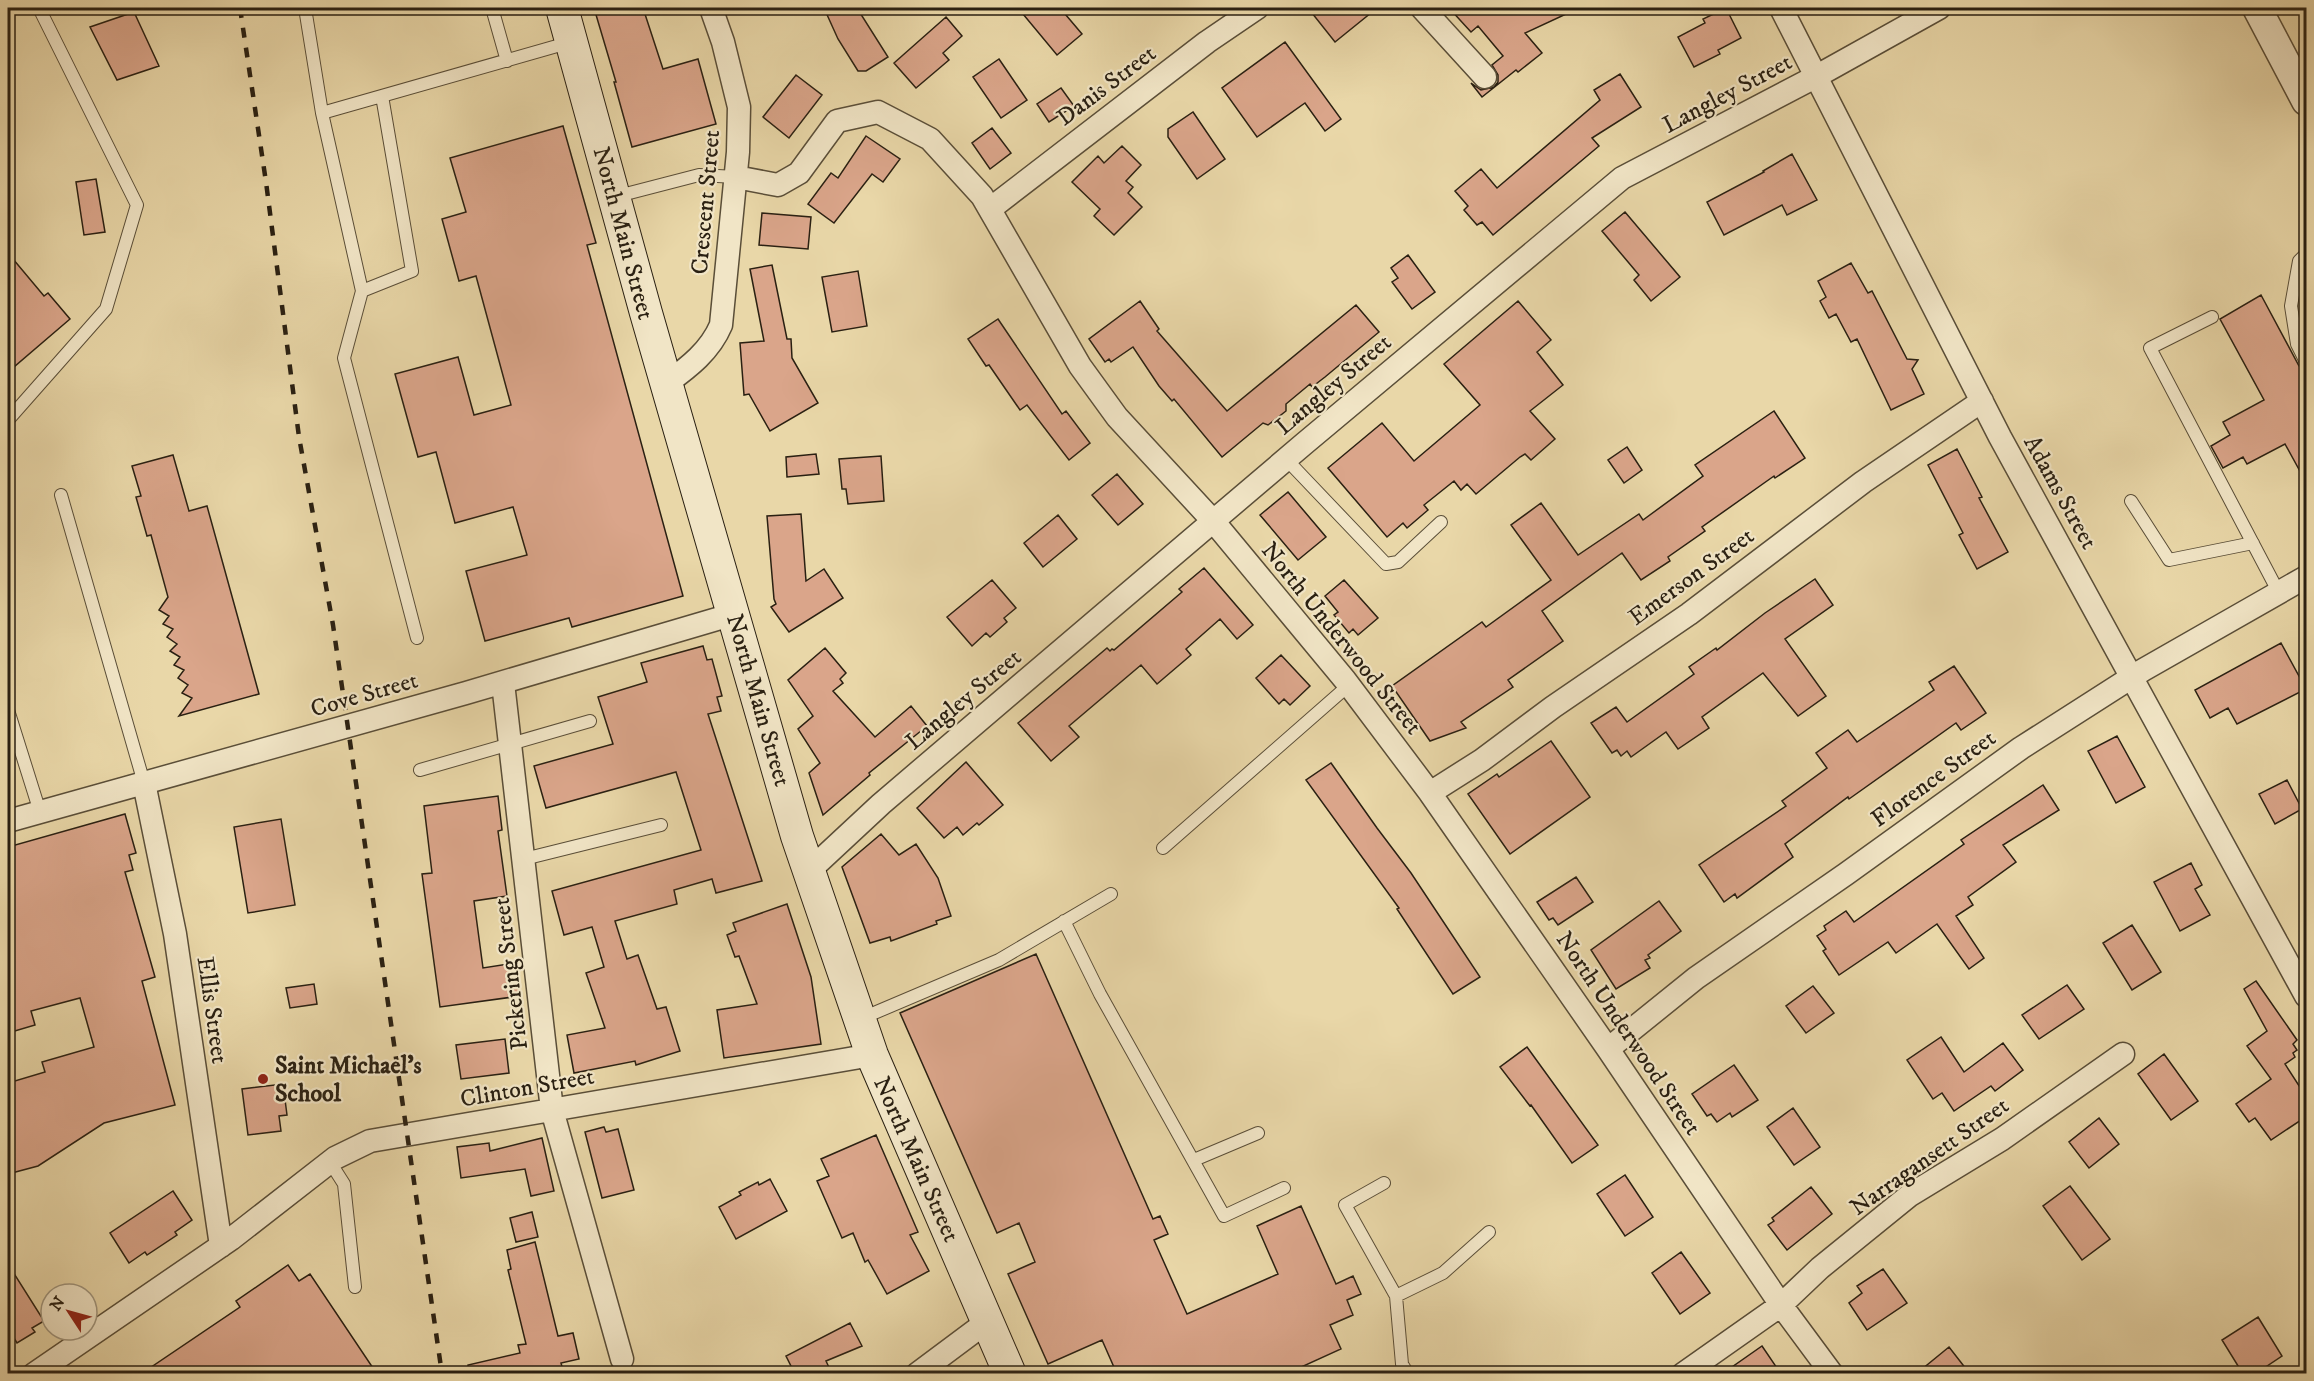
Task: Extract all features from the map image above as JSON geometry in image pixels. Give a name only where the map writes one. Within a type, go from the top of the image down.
[{"type":"main road","name":"North Main Street","points":[[562,8],[667,383],[809,870],[872,1055],[1010,1374]]},
{"type":"street","name":"Crescent Street","points":[[667,383],[698,359],[717,335],[721,325],[736,177],[739,107],[723,42],[711,8]]},
{"type":"street","name":"Danis Street","points":[[990,209],[1189,56],[1257,8]]},
{"type":"street","points":[[1422,8],[1485,77]]},
{"type":"street","name":"Adams Street","points":[[1781,8],[1982,401],[2307,996]]},
{"type":"street","name":"Langley Street","points":[[809,870],[881,804],[1286,459],[1622,178],[1817,76],[1940,8]]},
{"type":"street","points":[[2257,8],[2307,101]]},
{"type":"street","name":"North Underwood Street","points":[[736,177],[778,185],[799,173],[837,121],[878,112],[930,139],[982,195],[1080,366],[1117,417],[1214,522],[1349,686],[1430,793],[1608,1049],[1781,1305],[1832,1374]]},
{"type":"street","name":"Emerson Street","points":[[1430,793],[1482,760],[1553,707],[1689,614],[1863,482],[1982,401]]},
{"type":"street","name":"Florence Street","points":[[1608,1049],[1696,978],[1837,881],[2021,748],[2132,677],[2307,577]]},
{"type":"street","name":"Cove Street","points":[[8,821],[503,682],[734,614]]},
{"type":"street","name":"Pickering Street","points":[[503,682],[552,1110],[622,1359]]},
{"type":"street","name":"Ellis Street","points":[[144,783],[174,934],[221,1246]]},
{"type":"street","name":"Narragansett Street","points":[[1683,1374],[1781,1305],[1820,1268],[1910,1195],[2002,1139],[2123,1054]]},
{"type":"street","name":"Clinton Street","points":[[34,1374],[221,1246],[330,1162],[370,1142],[872,1055]]},
{"type":"street","points":[[917,1374],[988,1321]]},
{"type":"lane","points":[[8,420],[106,309],[137,205],[39,8]]},
{"type":"lane","points":[[305,8],[322,113],[362,291],[344,358],[417,638]]},
{"type":"lane","points":[[492,8],[507,61]]},
{"type":"lane","points":[[322,113],[572,42]]},
{"type":"lane","points":[[362,291],[412,271],[382,96]]},
{"type":"lane","points":[[614,196],[699,175],[736,177]]},
{"type":"lane","points":[[2307,254],[2300,261],[2291,306],[2297,344],[2307,362]]},
{"type":"lane","points":[[2212,317],[2150,348],[2279,593]]},
{"type":"lane","points":[[1286,459],[1386,564],[1398,562],[1441,522]]},
{"type":"lane","points":[[61,495],[144,783]]},
{"type":"lane","points":[[2132,501],[2169,560],[2253,543]]},
{"type":"lane","points":[[1163,848],[1349,686]]},
{"type":"lane","points":[[8,710],[40,812]]},
{"type":"lane","points":[[420,770],[590,721]]},
{"type":"lane","points":[[524,859],[660,825]]},
{"type":"lane","points":[[860,1020],[999,960],[1111,894]]},
{"type":"lane","points":[[1064,921],[1100,994],[1224,1216],[1284,1188]]},
{"type":"lane","points":[[1194,1160],[1258,1133]]},
{"type":"lane","points":[[330,1162],[344,1184],[356,1287]]},
{"type":"lane","points":[[1384,1183],[1345,1205],[1396,1296],[1401,1364],[1407,1374]]},
{"type":"lane","points":[[1396,1296],[1443,1273],[1489,1232]]},
{"type":"building","points":[[594,8],[643,8],[663,69],[698,59],[716,124],[632,147]]},
{"type":"building","points":[[824,8],[857,8],[888,57],[866,71],[858,71],[838,39]]},
{"type":"building","points":[[1018,8],[1060,8],[1082,34],[1057,55]]},
{"type":"building","points":[[1308,8],[1377,8],[1335,42]]},
{"type":"building","points":[[1449,8],[1579,8],[1525,33],[1542,53],[1482,97],[1471,83],[1481,90],[1494,87],[1498,82],[1498,75],[1492,65],[1503,56],[1478,26],[1471,32]]},
{"type":"building","points":[[1726,8],[1741,38],[1718,50],[1720,54],[1694,67],[1678,37],[1705,23],[1703,19]]},
{"type":"building","points":[[134,12],[159,66],[117,80],[90,27]]},
{"type":"building","points":[[946,17],[962,36],[943,53],[949,60],[916,88],[894,63]]},
{"type":"building","points":[[1285,42],[1341,119],[1325,131],[1305,103],[1257,137],[1222,88]]},
{"type":"building","points":[[999,59],[1027,100],[1001,118],[973,77]]},
{"type":"building","points":[[1620,74],[1641,107],[1592,138],[1599,146],[1493,235],[1482,222],[1477,225],[1464,210],[1468,206],[1455,191],[1481,169],[1497,188],[1600,100],[1594,90]]},
{"type":"building","points":[[796,75],[822,95],[789,138],[763,117]]},
{"type":"building","points":[[1061,88],[1074,106],[1049,122],[1037,104]]},
{"type":"building","points":[[1193,112],[1225,159],[1197,179],[1168,137],[1168,129]]},
{"type":"building","points":[[563,126],[596,243],[587,245],[683,596],[572,627],[569,618],[485,641],[466,571],[527,555],[513,507],[455,523],[436,452],[418,457],[395,374],[458,357],[474,415],[511,405],[476,276],[459,281],[442,219],[466,212],[450,158]]},
{"type":"building","points":[[992,128],[1011,153],[990,169],[972,143]]},
{"type":"building","points":[[866,136],[900,159],[883,182],[872,174],[834,223],[808,204],[831,173],[838,178]]},
{"type":"building","points":[[1122,146],[1141,165],[1126,181],[1133,187],[1128,193],[1142,207],[1114,235],[1094,216],[1100,209],[1072,182],[1098,156],[1104,163]]},
{"type":"building","points":[[1792,154],[1817,200],[1787,215],[1782,205],[1724,235],[1707,202],[1764,172]]},
{"type":"building","points":[[96,179],[105,232],[84,235],[76,182]]},
{"type":"building","points":[[1625,212],[1680,277],[1651,301],[1634,280],[1639,275],[1602,231]]},
{"type":"building","points":[[762,213],[811,217],[808,249],[759,245]]},
{"type":"building","points":[[8,253],[44,296],[48,293],[70,319],[8,372]]},
{"type":"building","points":[[1408,255],[1435,292],[1412,309],[1392,282],[1398,278],[1391,268]]},
{"type":"building","points":[[1851,263],[1868,293],[1872,291],[1907,359],[1918,360],[1912,369],[1924,394],[1891,410],[1857,339],[1851,342],[1836,314],[1829,318],[1820,301],[1826,297],[1818,281]]},
{"type":"building","points":[[772,265],[787,339],[791,339],[792,358],[818,403],[770,431],[749,394],[744,395],[740,343],[764,341],[750,269]]},
{"type":"building","points":[[858,271],[867,326],[832,332],[822,277]]},
{"type":"building","points":[[2261,295],[2299,366],[2307,370],[2307,484],[2285,444],[2247,464],[2243,457],[2223,468],[2211,446],[2230,435],[2223,422],[2264,400],[2220,319]]},
{"type":"building","points":[[1140,301],[1159,329],[1157,331],[1227,411],[1356,305],[1379,332],[1325,377],[1312,387],[1310,384],[1286,404],[1286,411],[1268,425],[1263,423],[1222,457],[1174,399],[1172,401],[1159,386],[1133,347],[1111,362],[1109,359],[1105,362],[1089,339]]},
{"type":"building","points":[[1518,301],[1551,340],[1537,352],[1563,385],[1530,411],[1555,439],[1531,460],[1525,454],[1520,457],[1476,494],[1467,484],[1461,490],[1454,481],[1424,505],[1428,510],[1407,528],[1403,523],[1387,537],[1328,468],[1382,423],[1414,461],[1480,405],[1444,364]]},
{"type":"building","points":[[998,319],[1062,414],[1066,411],[1090,443],[1069,460],[1027,405],[1020,410],[968,339]]},
{"type":"building","points":[[1774,411],[1805,458],[1775,478],[1774,476],[1702,527],[1705,531],[1668,557],[1670,561],[1641,580],[1622,553],[1542,611],[1563,641],[1508,680],[1513,687],[1461,722],[1466,728],[1430,741],[1392,686],[1482,622],[1486,627],[1551,580],[1511,525],[1541,503],[1578,555],[1639,514],[1643,520],[1703,476],[1695,465]]},
{"type":"building","points":[[1627,447],[1642,470],[1624,483],[1608,460]]},
{"type":"building","points":[[1957,449],[1982,497],[1979,498],[2008,552],[1977,569],[1959,535],[1963,533],[1928,465]]},
{"type":"building","points":[[816,454],[819,474],[787,477],[786,457]]},
{"type":"building","points":[[173,455],[189,511],[207,506],[259,694],[179,716],[192,698],[182,693],[188,685],[178,678],[184,670],[174,665],[180,657],[170,651],[177,644],[167,637],[173,629],[163,624],[169,616],[159,610],[168,597],[151,535],[147,536],[136,497],[141,496],[132,466]]},
{"type":"building","points":[[881,456],[884,501],[848,504],[846,489],[842,489],[839,459]]},
{"type":"building","points":[[1117,474],[1143,504],[1118,525],[1092,495]]},
{"type":"building","points":[[1288,492],[1326,537],[1298,560],[1260,515]]},
{"type":"building","points":[[801,514],[806,581],[824,569],[843,598],[789,632],[771,607],[776,604],[767,516]]},
{"type":"building","points":[[1058,515],[1077,539],[1043,567],[1024,543]]},
{"type":"building","points":[[1204,568],[1253,625],[1237,639],[1220,619],[1186,649],[1191,655],[1157,684],[1141,665],[1069,726],[1079,737],[1051,761],[1018,723],[1107,648],[1110,651],[1114,650],[1182,592],[1179,589]]},
{"type":"building","points":[[1815,579],[1833,605],[1785,639],[1826,696],[1798,716],[1763,673],[1702,717],[1709,728],[1678,749],[1666,732],[1631,757],[1627,751],[1621,756],[1617,750],[1612,753],[1591,723],[1616,707],[1627,722],[1694,674],[1689,667],[1716,648],[1717,650],[1765,613]]},
{"type":"building","points":[[992,580],[1016,608],[1004,618],[1007,622],[990,637],[986,633],[972,646],[947,617]]},
{"type":"building","points":[[1344,580],[1378,618],[1358,635],[1353,629],[1349,633],[1334,615],[1338,612],[1325,596]]},
{"type":"building","points":[[2281,643],[2306,689],[2237,724],[2228,708],[2210,718],[2195,690]]},
{"type":"building","points":[[703,646],[707,660],[712,659],[722,696],[717,697],[721,711],[708,714],[762,881],[716,893],[712,879],[674,890],[677,904],[615,921],[627,959],[638,955],[657,1009],[666,1007],[680,1051],[636,1065],[635,1061],[574,1073],[567,1035],[605,1028],[586,973],[604,967],[592,927],[564,935],[552,891],[701,850],[676,772],[546,808],[534,766],[613,744],[598,697],[647,682],[641,663]]},
{"type":"building","points":[[825,648],[846,673],[840,679],[843,683],[833,691],[875,737],[911,706],[927,726],[869,773],[870,775],[823,815],[809,773],[820,763],[798,729],[813,716],[788,680]]},
{"type":"building","points":[[1281,655],[1310,686],[1290,705],[1284,699],[1279,704],[1256,678]]},
{"type":"building","points":[[1954,666],[1986,713],[1961,730],[1956,723],[1849,799],[1848,797],[1785,844],[1793,857],[1737,898],[1735,894],[1724,902],[1699,865],[1786,806],[1782,801],[1827,768],[1816,753],[1848,730],[1857,742],[1934,690],[1929,682]]},
{"type":"building","points":[[2117,736],[2145,787],[2116,803],[2088,751]]},
{"type":"building","points":[[1551,741],[1590,797],[1510,854],[1468,794],[1497,774],[1499,777]]},
{"type":"building","points":[[966,762],[1003,805],[963,835],[957,827],[944,838],[917,808]]},
{"type":"building","points":[[1331,763],[1411,873],[1480,977],[1453,994],[1397,909],[1399,908],[1306,780]]},
{"type":"building","points":[[2287,780],[2302,809],[2275,824],[2259,794]]},
{"type":"building","points":[[2043,785],[2059,810],[2003,845],[2016,862],[1968,897],[1973,905],[1956,916],[1984,958],[1969,969],[1937,924],[1896,953],[1888,942],[1839,975],[1823,951],[1826,949],[1817,936],[1826,930],[1824,926],[1846,911],[1854,922],[1964,844],[1961,840]]},
{"type":"building","points":[[498,796],[502,830],[498,831],[507,896],[474,901],[483,968],[515,963],[520,996],[440,1007],[422,874],[432,873],[424,806]]},
{"type":"building","points":[[125,814],[136,853],[129,855],[133,870],[125,872],[155,977],[142,981],[175,1105],[104,1123],[38,1166],[8,1174],[8,1083],[45,1072],[42,1062],[94,1047],[80,998],[31,1011],[35,1025],[8,1033],[8,847]]},
{"type":"building","points":[[281,819],[295,905],[248,913],[234,827]]},
{"type":"building","points":[[881,834],[899,855],[916,844],[938,878],[951,916],[936,921],[937,924],[891,941],[890,937],[870,943],[842,867]]},
{"type":"building","points":[[2191,863],[2202,885],[2195,889],[2210,915],[2180,931],[2154,882]]},
{"type":"building","points":[[1576,877],[1593,902],[1558,925],[1553,918],[1549,920],[1537,902]]},
{"type":"building","points":[[1659,901],[1681,931],[1648,955],[1650,958],[1645,960],[1650,968],[1616,989],[1591,950]]},
{"type":"building","points":[[787,904],[811,977],[821,1044],[724,1058],[717,1010],[757,1004],[739,956],[735,957],[727,935],[736,931],[733,923]]},
{"type":"building","points":[[2132,925],[2161,972],[2132,990],[2103,943]]},
{"type":"building","points":[[1036,954],[1153,1219],[1160,1216],[1168,1234],[1154,1240],[1187,1314],[1278,1274],[1257,1226],[1301,1206],[1336,1284],[1353,1276],[1361,1294],[1347,1300],[1353,1315],[1330,1325],[1341,1349],[1286,1374],[1117,1374],[1102,1340],[1048,1364],[1008,1274],[1035,1262],[1019,1223],[997,1233],[900,1013]]},
{"type":"building","points":[[2256,981],[2297,1040],[2293,1044],[2297,1050],[2293,1053],[2295,1057],[2285,1064],[2307,1098],[2307,1116],[2271,1140],[2255,1118],[2249,1122],[2236,1104],[2271,1079],[2247,1046],[2267,1031],[2244,989]]},
{"type":"building","points":[[314,984],[317,1004],[290,1008],[286,988]]},
{"type":"building","points":[[2067,985],[2084,1009],[2039,1039],[2022,1015]]},
{"type":"building","points":[[1813,986],[1834,1013],[1806,1033],[1786,1006]]},
{"type":"building","points":[[1941,1037],[1964,1072],[2003,1043],[2023,1070],[1995,1091],[1991,1086],[1954,1111],[1942,1093],[1933,1099],[1907,1060]]},
{"type":"building","points":[[505,1039],[509,1073],[461,1079],[456,1045]]},
{"type":"building","points":[[1527,1047],[1598,1145],[1572,1163],[1531,1105],[1500,1067]]},
{"type":"building","points":[[2164,1054],[2198,1101],[2171,1120],[2138,1074]]},
{"type":"building","points":[[1734,1065],[1758,1100],[1732,1117],[1730,1113],[1717,1122],[1711,1114],[1707,1116],[1692,1094]]},
{"type":"building","points":[[283,1084],[287,1115],[279,1116],[281,1131],[248,1135],[242,1089]]},
{"type":"building","points":[[1793,1108],[1820,1147],[1794,1165],[1767,1127]]},
{"type":"building","points":[[2099,1118],[2119,1144],[2089,1168],[2069,1142]]},
{"type":"building","points":[[604,1127],[606,1132],[618,1129],[634,1190],[602,1198],[585,1132]]},
{"type":"building","points":[[876,1135],[918,1232],[910,1235],[929,1271],[887,1294],[868,1260],[865,1262],[853,1233],[842,1238],[817,1181],[829,1176],[821,1159]]},
{"type":"building","points":[[542,1138],[554,1191],[531,1196],[525,1169],[461,1178],[457,1147],[489,1143],[490,1151]]},
{"type":"building","points":[[1625,1175],[1653,1217],[1625,1236],[1597,1194]]},
{"type":"building","points":[[770,1179],[787,1211],[736,1239],[719,1207],[741,1195],[739,1192],[758,1182],[759,1185]]},
{"type":"building","points":[[2070,1186],[2110,1239],[2082,1260],[2043,1206]]},
{"type":"building","points":[[1811,1187],[1832,1214],[1787,1250],[1768,1225],[1774,1221],[1772,1218]]},
{"type":"building","points":[[173,1191],[192,1220],[175,1232],[177,1235],[147,1255],[145,1252],[129,1263],[110,1233]]},
{"type":"building","points":[[532,1212],[538,1237],[516,1242],[510,1218]]},
{"type":"building","points":[[535,1242],[558,1336],[573,1333],[579,1359],[561,1363],[564,1374],[469,1374],[468,1365],[520,1353],[518,1345],[526,1344],[508,1270],[511,1269],[507,1250]]},
{"type":"building","points":[[1681,1252],[1710,1293],[1680,1314],[1652,1273]]},
{"type":"building","points":[[8,1264],[39,1313],[39,1324],[32,1328],[35,1332],[17,1343],[8,1328]]},
{"type":"building","points":[[288,1265],[299,1281],[310,1274],[377,1374],[141,1374],[240,1307],[236,1301]]},
{"type":"building","points":[[1883,1269],[1907,1303],[1867,1330],[1849,1303],[1862,1293],[1857,1286]]},
{"type":"building","points":[[2258,1317],[2282,1356],[2255,1374],[2243,1374],[2222,1340]]},
{"type":"building","points":[[850,1323],[862,1346],[826,1361],[832,1374],[795,1374],[786,1356]]},
{"type":"building","points":[[1762,1346],[1781,1374],[1722,1374]]},
{"type":"building","points":[[1949,1347],[1970,1374],[1916,1374]]},
{"type":"railway","points":[[240,8],[266,182],[299,437],[333,625],[442,1374]]},
{"type":"place","name":"Saint Michael's School","points":[[263,1079]]}]
